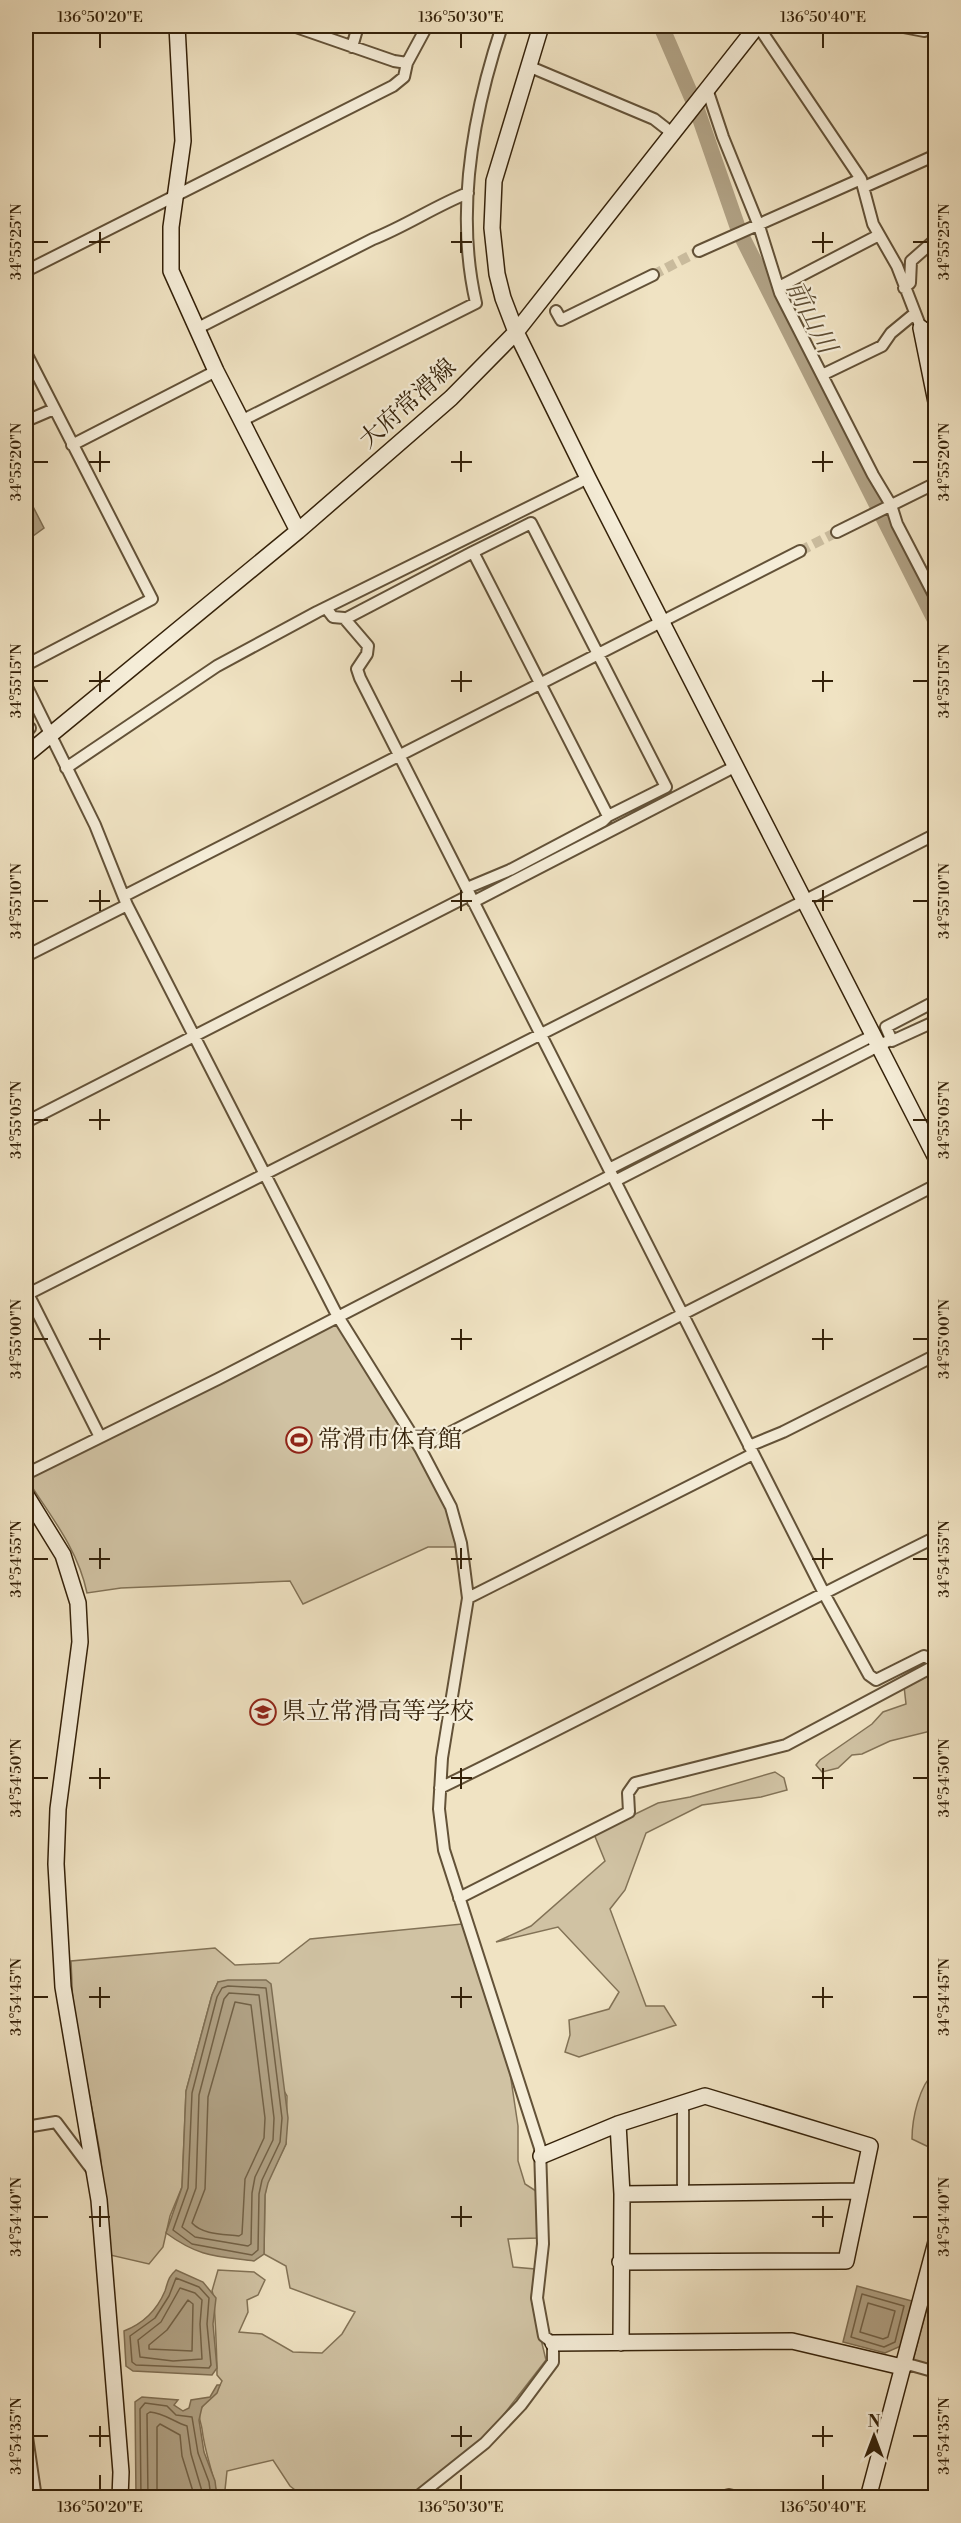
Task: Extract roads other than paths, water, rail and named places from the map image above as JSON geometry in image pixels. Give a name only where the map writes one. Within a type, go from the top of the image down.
[{"type":"street","points":[[177,26],[183,141],[171,227],[171,271],[216,371],[298,531]]},
{"type":"street","points":[[292,26],[407,63]]},
{"type":"street","points":[[352,47],[358,26]]},
{"type":"street","points":[[26,271],[393,86],[405,77],[407,63],[427,26]]},
{"type":"street","points":[[241,421],[476,303],[466,249],[468,193],[486,76],[502,26]]},
{"type":"street","points":[[541,26],[499,159],[492,205],[497,274],[516,332],[804,901],[882,1040],[936,1158]]},
{"type":"street","points":[[758,26],[862,183],[869,213],[890,253],[914,314],[928,328],[936,402]]},
{"type":"street","name":"大府常滑線","points":[[26,755],[298,531],[451,398],[516,332],[758,26]]},
{"type":"street","points":[[898,26],[924,31],[936,27]]},
{"type":"street","points":[[528,66],[654,119],[672,132]]},
{"type":"street","points":[[704,93],[779,286],[936,599]]},
{"type":"street","points":[[699,251],[862,183],[936,155]]},
{"type":"street","points":[[196,328],[399,228],[444,202],[468,193]]},
{"type":"street","points":[[779,286],[879,235]]},
{"type":"street","points":[[904,288],[910,283],[911,261],[936,239]]},
{"type":"street","points":[[890,253],[898,254],[911,261]]},
{"type":"street","points":[[556,311],[561,320],[653,274]]},
{"type":"street","points":[[822,375],[882,346],[891,333],[914,314]]},
{"type":"street","points":[[26,353],[152,599],[26,665]]},
{"type":"street","points":[[72,445],[216,371]]},
{"type":"street","points":[[26,421],[54,409]]},
{"type":"street","points":[[66,768],[217,666],[326,608],[588,478]]},
{"type":"street","points":[[837,532],[936,483]]},
{"type":"street","points":[[26,1122],[470,895],[603,821],[608,816],[666,787],[531,524],[345,619],[333,617],[326,608]]},
{"type":"street","points":[[26,956],[399,755],[800,551]]},
{"type":"street","points":[[473,552],[608,816]]},
{"type":"street","points":[[345,619],[368,646],[367,654],[357,669],[399,755],[751,1450],[873,1680],[924,1656],[936,1663]]},
{"type":"street","points":[[26,685],[95,825],[126,901],[338,1315],[420,1448],[451,1507],[461,1543],[468,1598],[442,1758],[440,1788],[444,1850],[541,2156],[543,2244],[537,2298],[544,2336],[553,2343],[621,2343],[646,2340],[792,2341],[902,2367],[911,2365],[936,2372]]},
{"type":"street","points":[[470,895],[588,844],[736,766]]},
{"type":"street","points":[[100,1437],[27,1292],[542,1035],[936,834]]},
{"type":"street","points":[[882,1040],[886,1026],[936,1001]]},
{"type":"street","points":[[26,1474],[218,1379],[612,1175],[882,1040],[936,1021]]},
{"type":"street","points":[[420,1448],[936,1185]]},
{"type":"street","points":[[468,1598],[783,1432],[936,1355]]},
{"type":"street","points":[[26,1495],[63,1555],[78,1603],[80,1642],[58,1809],[56,1863],[63,1987],[96,2175],[112,2345],[121,2472],[120,2498]]},
{"type":"street","points":[[440,1788],[613,1703],[825,1591],[936,1537]]},
{"type":"street","points":[[459,1898],[629,1812],[628,1793],[635,1783],[786,1745],[936,1663]]},
{"type":"street","points":[[541,2156],[618,2124],[705,2096],[870,2146],[846,2261],[620,2262]]},
{"type":"street","points":[[682,2102],[683,2193]]},
{"type":"street","points":[[26,2127],[56,2122],[96,2175]]},
{"type":"street","points":[[618,2124],[622,2194],[621,2343]]},
{"type":"street","points":[[622,2194],[860,2191]]},
{"type":"street","points":[[868,2498],[936,2242]]},
{"type":"street","points":[[416,2498],[485,2443],[521,2405],[553,2362],[553,2343]]},
{"type":"street","points":[[26,2430],[36,2498]]},
{"type":"street","points":[[717,2498],[729,2495],[742,2498]]},
{"type":"water","points":[[26,493],[44,528],[26,541]]},
{"type":"water","points":[[266,1980],[271,1984],[288,2118],[286,2144],[265,2195],[264,2254],[254,2261],[198,2251],[166,2233],[182,2187],[186,2091],[212,1995],[218,1982]]},
{"type":"water","points":[[176,2270],[203,2282],[216,2298],[213,2324],[217,2368],[212,2375],[133,2371],[126,2366],[124,2331],[143,2320],[153,2310],[162,2298],[170,2277]]},
{"type":"water","points":[[857,2286],[912,2301],[901,2346],[885,2353],[843,2342]]},
{"type":"water","points":[[217,2385],[220,2385],[217,2393],[202,2407],[199,2420],[204,2452],[215,2481],[217,2497],[136,2497],[135,2402],[142,2397],[178,2400],[174,2405],[183,2411],[189,2408],[191,2400],[210,2397]]},
{"type":"waterway","name":"前山川","points":[[661,26],[696,107],[739,231],[936,622]]},
{"type":"tunnel","points":[[653,275],[699,251]]},
{"type":"tunnel","points":[[800,551],[837,532]]},
{"type":"place","name":"常滑市体育館","points":[[299,1440]]},
{"type":"place","name":"県立常滑高等学校","points":[[263,1712]]}]
